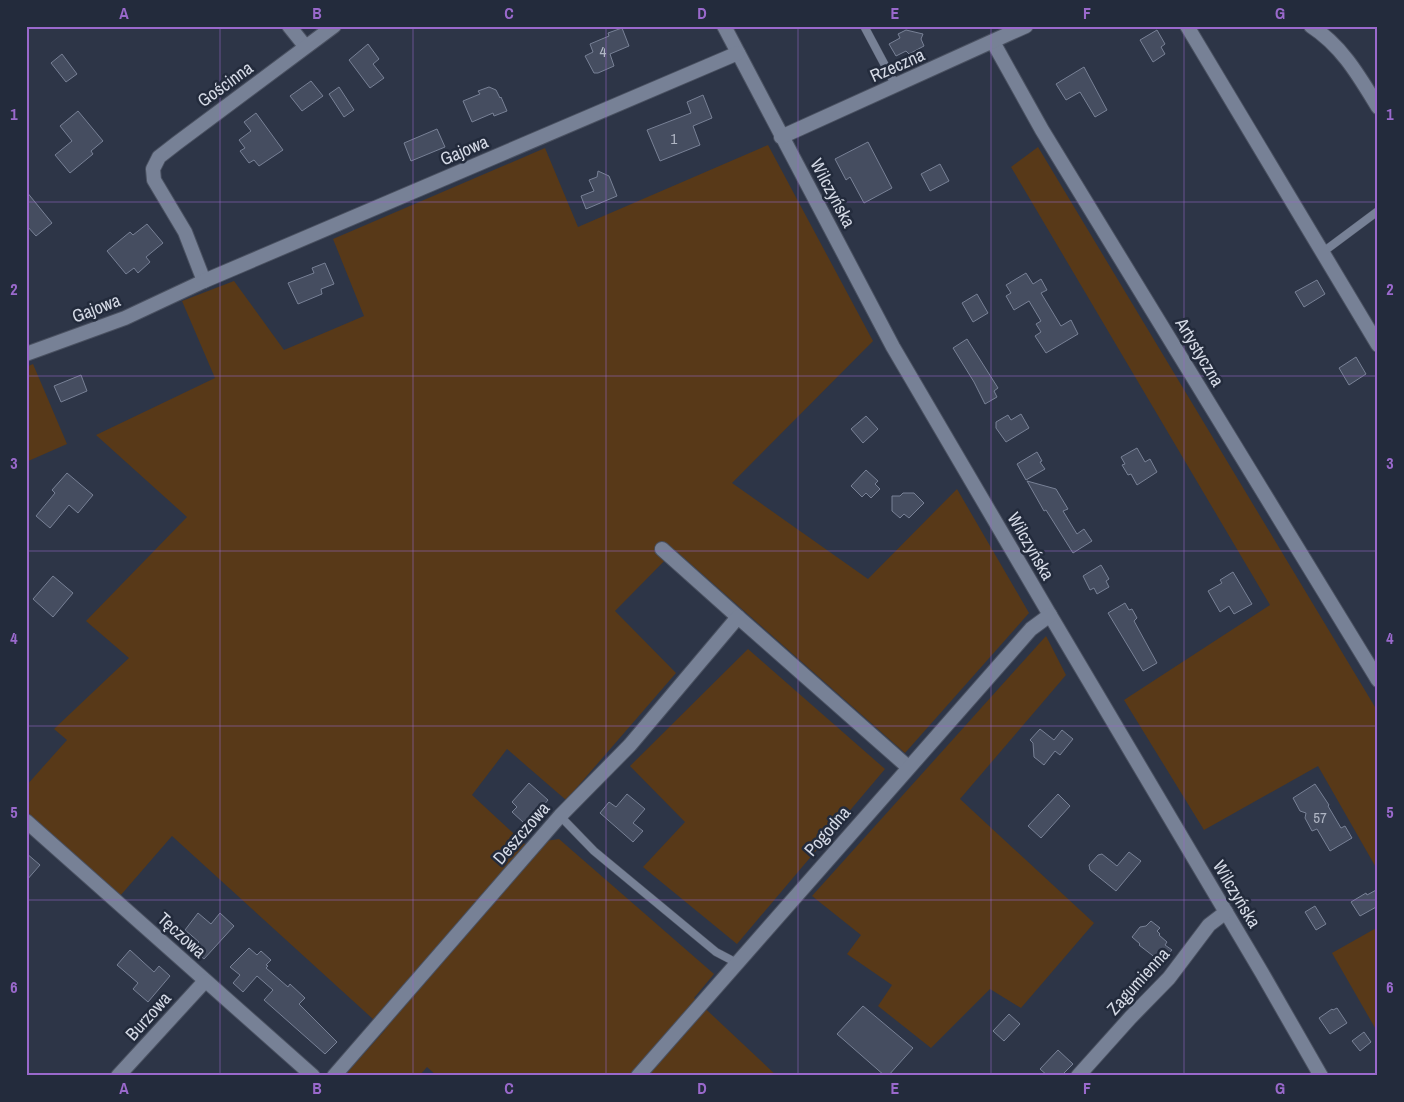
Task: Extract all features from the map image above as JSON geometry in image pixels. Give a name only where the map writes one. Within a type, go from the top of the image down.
[{"type":"street","points":[[289,26],[305,46]]},
{"type":"street","name":"Gościnna","points":[[204,281],[185,232],[154,180],[152,169],[159,157],[334,26]]},
{"type":"street","name":"Wilczyńska","points":[[724,26],[893,347],[1321,1076]]},
{"type":"street","name":"Rzeczna","points":[[781,137],[1026,26]]},
{"type":"street","points":[[1187,26],[1378,345]]},
{"type":"street","points":[[1310,26],[1335,45],[1347,58],[1378,107]]},
{"type":"street","name":"Artystyczna","points":[[993,42],[1042,130],[1378,680]]},
{"type":"street","name":"Gajowa","points":[[26,354],[125,318],[204,281],[738,54]]},
{"type":"street","points":[[662,548],[908,767]]},
{"type":"street","name":"Pogodna","points":[[638,1076],[1030,629],[1050,615]]},
{"type":"street","name":"Deszczowa","points":[[334,1076],[560,816],[630,745],[738,617]]},
{"type":"street","name":"Tęczowa","points":[[26,821],[313,1076]]},
{"type":"street","name":"Zagumienna","points":[[1078,1076],[1169,978],[1209,926],[1226,912]]},
{"type":"street","name":"Burzowa","points":[[118,1076],[205,981]]},
{"type":"lane","points":[[864,26],[896,86]]},
{"type":"lane","points":[[1323,252],[1378,211]]},
{"type":"lane","points":[[560,816],[594,851],[716,952],[737,963]]},
{"type":"shaded area","points":[[768,145],[873,341],[732,483],[868,579],[957,489],[1029,613],[905,753],[675,550],[615,611],[676,673],[566,800],[507,749],[472,795],[525,844],[559,839],[714,974],[694,998],[777,1076],[437,1076],[427,1067],[419,1076],[344,1076],[385,1030],[172,836],[120,896],[26,814],[26,786],[67,740],[54,729],[129,658],[86,621],[187,517],[96,435],[215,378],[182,301],[234,281],[284,350],[364,316],[333,239],[545,148],[578,227]]},
{"type":"shaded area","points":[[1038,147],[1378,712],[1378,871],[1318,766],[1204,830],[1124,700],[1270,605],[1011,167]]},
{"type":"shaded area","points":[[33,364],[67,444],[26,462],[26,367]]},
{"type":"shaded area","points":[[1046,636],[1066,675],[960,799],[1094,923],[1021,1008],[990,989],[931,1048],[878,1006],[892,985],[847,954],[861,935],[812,896]]},
{"type":"shaded area","points":[[748,649],[885,769],[737,944],[643,867],[685,822],[630,766]]},
{"type":"shaded area","points":[[1378,927],[1378,1033],[1332,953]]},
{"type":"building","points":[[622,28],[629,46],[610,54],[614,66],[594,73],[585,56],[593,52],[590,44],[609,36],[608,33]]},
{"type":"building","points":[[906,30],[923,34],[921,39],[924,46],[909,54],[906,51],[896,56],[889,44],[900,38],[898,34]]},
{"type":"building","points":[[1157,30],[1165,44],[1161,47],[1165,54],[1153,62],[1140,40]]},
{"type":"building","points":[[368,44],[379,59],[373,64],[384,78],[370,88],[349,60]]},
{"type":"building","points":[[62,54],[77,74],[66,82],[51,63]]},
{"type":"building","points":[[1084,67],[1107,110],[1095,117],[1080,92],[1066,100],[1056,84]]},
{"type":"building","points":[[311,81],[323,96],[302,111],[290,96]]},
{"type":"building","points":[[339,87],[354,110],[344,117],[329,94]]},
{"type":"building","points":[[489,87],[496,90],[507,111],[494,116],[493,113],[472,122],[463,101],[480,94],[478,91]]},
{"type":"building","points":[[703,95],[712,118],[693,126],[700,145],[660,161],[647,130],[691,113],[687,102]]},
{"type":"building","points":[[78,111],[103,141],[91,151],[93,154],[70,173],[55,155],[72,141],[60,126]]},
{"type":"building","points":[[256,113],[283,150],[259,166],[254,160],[249,163],[240,151],[245,148],[239,140],[251,131],[244,122]]},
{"type":"building","points":[[437,129],[445,147],[411,161],[404,143]]},
{"type":"building","points":[[868,142],[892,188],[864,203],[850,177],[846,180],[835,159]]},
{"type":"building","points":[[940,164],[949,181],[930,191],[921,174]]},
{"type":"building","points":[[598,171],[609,176],[617,196],[586,209],[581,196],[594,191],[589,180],[597,177]]},
{"type":"building","points":[[26,191],[52,223],[36,236],[26,225]]},
{"type":"building","points":[[147,224],[163,243],[146,257],[150,262],[138,273],[134,268],[126,274],[107,251],[130,232],[133,235]]},
{"type":"building","points":[[325,263],[334,284],[321,289],[322,294],[298,304],[288,283],[314,273],[312,268]]},
{"type":"building","points":[[1026,273],[1033,284],[1041,279],[1047,290],[1041,293],[1061,326],[1071,320],[1078,334],[1046,353],[1035,336],[1041,332],[1036,324],[1041,321],[1029,301],[1014,310],[1006,296],[1011,293],[1006,285]]},
{"type":"building","points":[[1317,280],[1325,294],[1304,307],[1295,292]]},
{"type":"building","points":[[977,294],[988,313],[973,322],[962,303]]},
{"type":"building","points":[[967,339],[998,388],[994,391],[997,397],[985,404],[953,348]]},
{"type":"building","points":[[1356,357],[1366,374],[1349,385],[1339,368]]},
{"type":"building","points":[[81,375],[87,391],[61,402],[54,386]]},
{"type":"building","points":[[1021,414],[1029,428],[1006,442],[996,428],[996,422],[1008,415],[1011,420]]},
{"type":"building","points":[[866,416],[878,429],[863,443],[851,429]]},
{"type":"building","points":[[1137,448],[1145,462],[1150,459],[1157,472],[1137,485],[1131,474],[1128,475],[1122,465],[1125,464],[1121,457]]},
{"type":"building","points":[[1037,452],[1042,461],[1040,462],[1045,469],[1026,480],[1017,464]]},
{"type":"building","points":[[866,470],[878,481],[875,484],[880,489],[871,498],[866,493],[862,497],[851,486]]},
{"type":"building","points":[[67,473],[93,495],[78,513],[69,505],[50,528],[36,516],[55,493],[52,490]]},
{"type":"building","points":[[1027,481],[1056,489],[1068,509],[1063,511],[1077,534],[1084,529],[1092,541],[1073,553],[1046,510],[1044,511]]},
{"type":"building","points":[[903,493],[914,493],[924,503],[909,518],[904,514],[900,518],[892,511],[892,496],[900,496]]},
{"type":"building","points":[[1101,565],[1109,579],[1106,581],[1109,587],[1097,594],[1094,588],[1090,590],[1083,576]]},
{"type":"building","points":[[1233,572],[1252,604],[1234,614],[1229,606],[1220,612],[1208,591],[1222,583],[1220,580]]},
{"type":"building","points":[[53,576],[73,593],[53,617],[33,599]]},
{"type":"building","points":[[1125,603],[1129,610],[1132,609],[1137,618],[1134,621],[1157,663],[1143,671],[1108,613]]},
{"type":"building","points":[[1040,729],[1054,740],[1062,730],[1073,739],[1060,755],[1055,751],[1044,765],[1034,757],[1033,743],[1030,740]]},
{"type":"building","points":[[529,783],[548,800],[538,812],[536,810],[524,823],[512,812],[517,807],[512,802]]},
{"type":"building","points":[[1315,784],[1341,828],[1345,826],[1352,838],[1330,851],[1317,829],[1312,831],[1305,818],[1306,813],[1300,811],[1293,798]]},
{"type":"building","points":[[627,794],[645,809],[633,823],[643,831],[633,842],[600,813],[609,802],[616,807]]},
{"type":"building","points":[[1058,794],[1070,806],[1041,838],[1028,826]]},
{"type":"building","points":[[1129,852],[1141,861],[1116,891],[1090,870],[1089,865],[1098,855],[1102,854],[1117,866]]},
{"type":"building","points":[[26,853],[40,865],[26,881]]},
{"type":"building","points":[[1378,889],[1378,906],[1360,916],[1351,902],[1366,893],[1367,895]]},
{"type":"building","points":[[1315,906],[1326,924],[1316,930],[1305,912]]},
{"type":"building","points":[[198,913],[211,924],[220,913],[234,926],[204,959],[192,949],[199,942],[185,930]]},
{"type":"building","points":[[1151,921],[1160,928],[1157,931],[1159,935],[1167,942],[1165,945],[1172,950],[1161,962],[1132,937],[1140,927],[1146,926]]},
{"type":"building","points":[[249,948],[257,955],[261,951],[271,960],[266,965],[268,966],[266,968],[288,987],[290,984],[305,998],[299,1004],[337,1042],[325,1054],[264,1000],[273,990],[257,976],[243,992],[233,983],[240,975],[230,967]]},
{"type":"building","points":[[130,950],[154,972],[159,966],[170,976],[148,1002],[133,989],[138,983],[117,965]]},
{"type":"building","points":[[863,1006],[913,1048],[888,1076],[885,1076],[837,1034]]},
{"type":"building","points":[[1337,1008],[1347,1023],[1330,1034],[1319,1018],[1332,1009]]},
{"type":"building","points":[[1009,1014],[1020,1024],[1004,1041],[993,1031]]},
{"type":"building","points":[[1364,1032],[1371,1042],[1360,1051],[1352,1041]]},
{"type":"building","points":[[1058,1050],[1073,1064],[1061,1076],[1048,1076],[1040,1069]]}]
